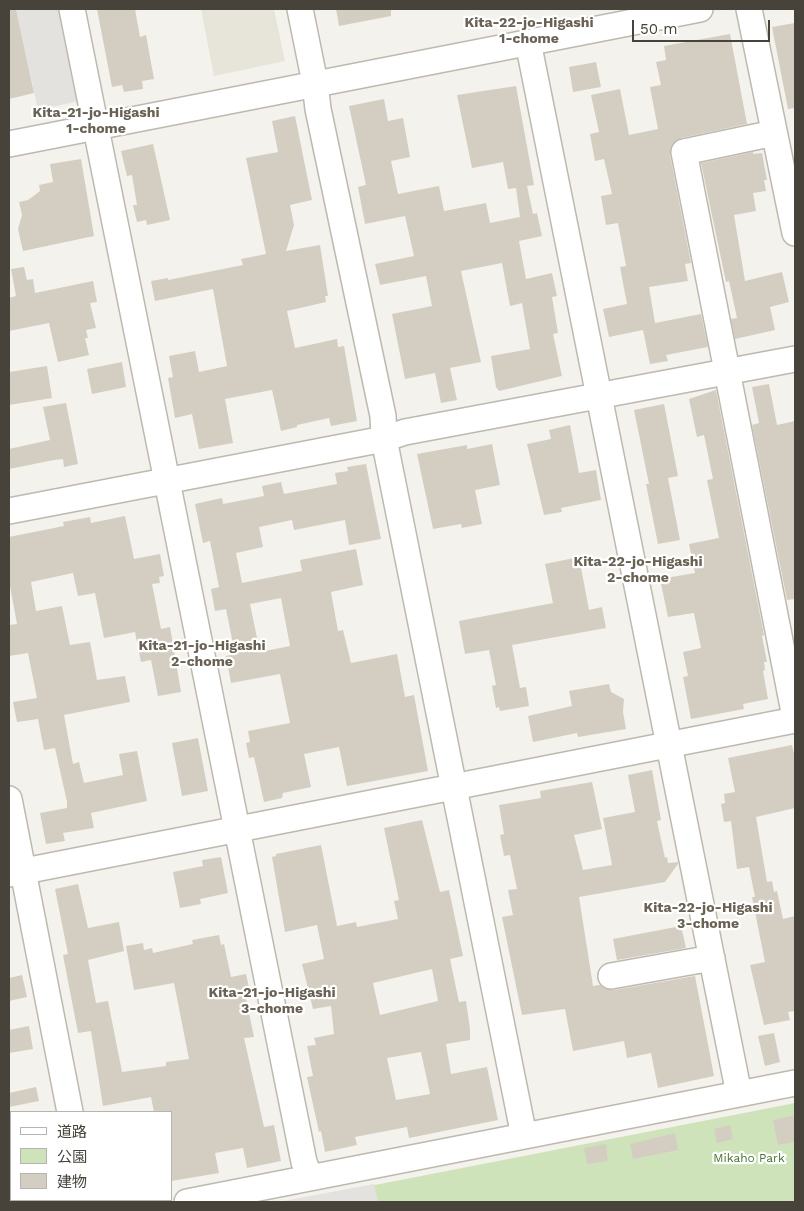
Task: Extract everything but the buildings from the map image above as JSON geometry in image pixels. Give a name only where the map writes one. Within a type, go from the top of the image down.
[{"type":"street","points":[[72,9],[304,1162],[310,1178]]},
{"type":"street","points":[[300,9],[315,83],[318,109],[383,416],[384,439],[524,1136]]},
{"type":"street","points":[[9,144],[700,9]]},
{"type":"street","points":[[749,9],[774,133],[788,166],[795,233]]},
{"type":"street","points":[[528,42],[739,1094]]},
{"type":"street","points":[[16,873],[795,718],[684,152],[774,133]]},
{"type":"street","points":[[9,511],[384,439],[405,432],[795,359]]},
{"type":"street","points":[[9,799],[16,873],[70,1111]]},
{"type":"street","points":[[611,976],[712,958]]},
{"type":"street","points":[[188,1202],[795,1083]]},
{"type":"shaded area","points":[[16,9],[68,9],[88,99],[38,110]]},
{"type":"shaded area","points":[[201,9],[274,9],[285,61],[214,76]]},
{"type":"shaded area","points":[[374,1184],[378,1202],[278,1202]]},
{"type":"green space","name":"Mikaho Park","points":[[795,1103],[795,1202],[288,1202]]},
{"type":"district","name":"Kita-22-jo-Higashi 1-chome","points":[[529,32]]},
{"type":"district","name":"Kita-21-jo-Higashi 1-chome","points":[[96,122]]},
{"type":"district","name":"Kita-22-jo-Higashi 2-chome","points":[[638,570]]},
{"type":"district","name":"Kita-21-jo-Higashi 2-chome","points":[[202,654]]},
{"type":"district","name":"Kita-22-jo-Higashi 3-chome","points":[[708,916]]},
{"type":"district","name":"Kita-21-jo-Higashi 3-chome","points":[[272,1002]]}]
